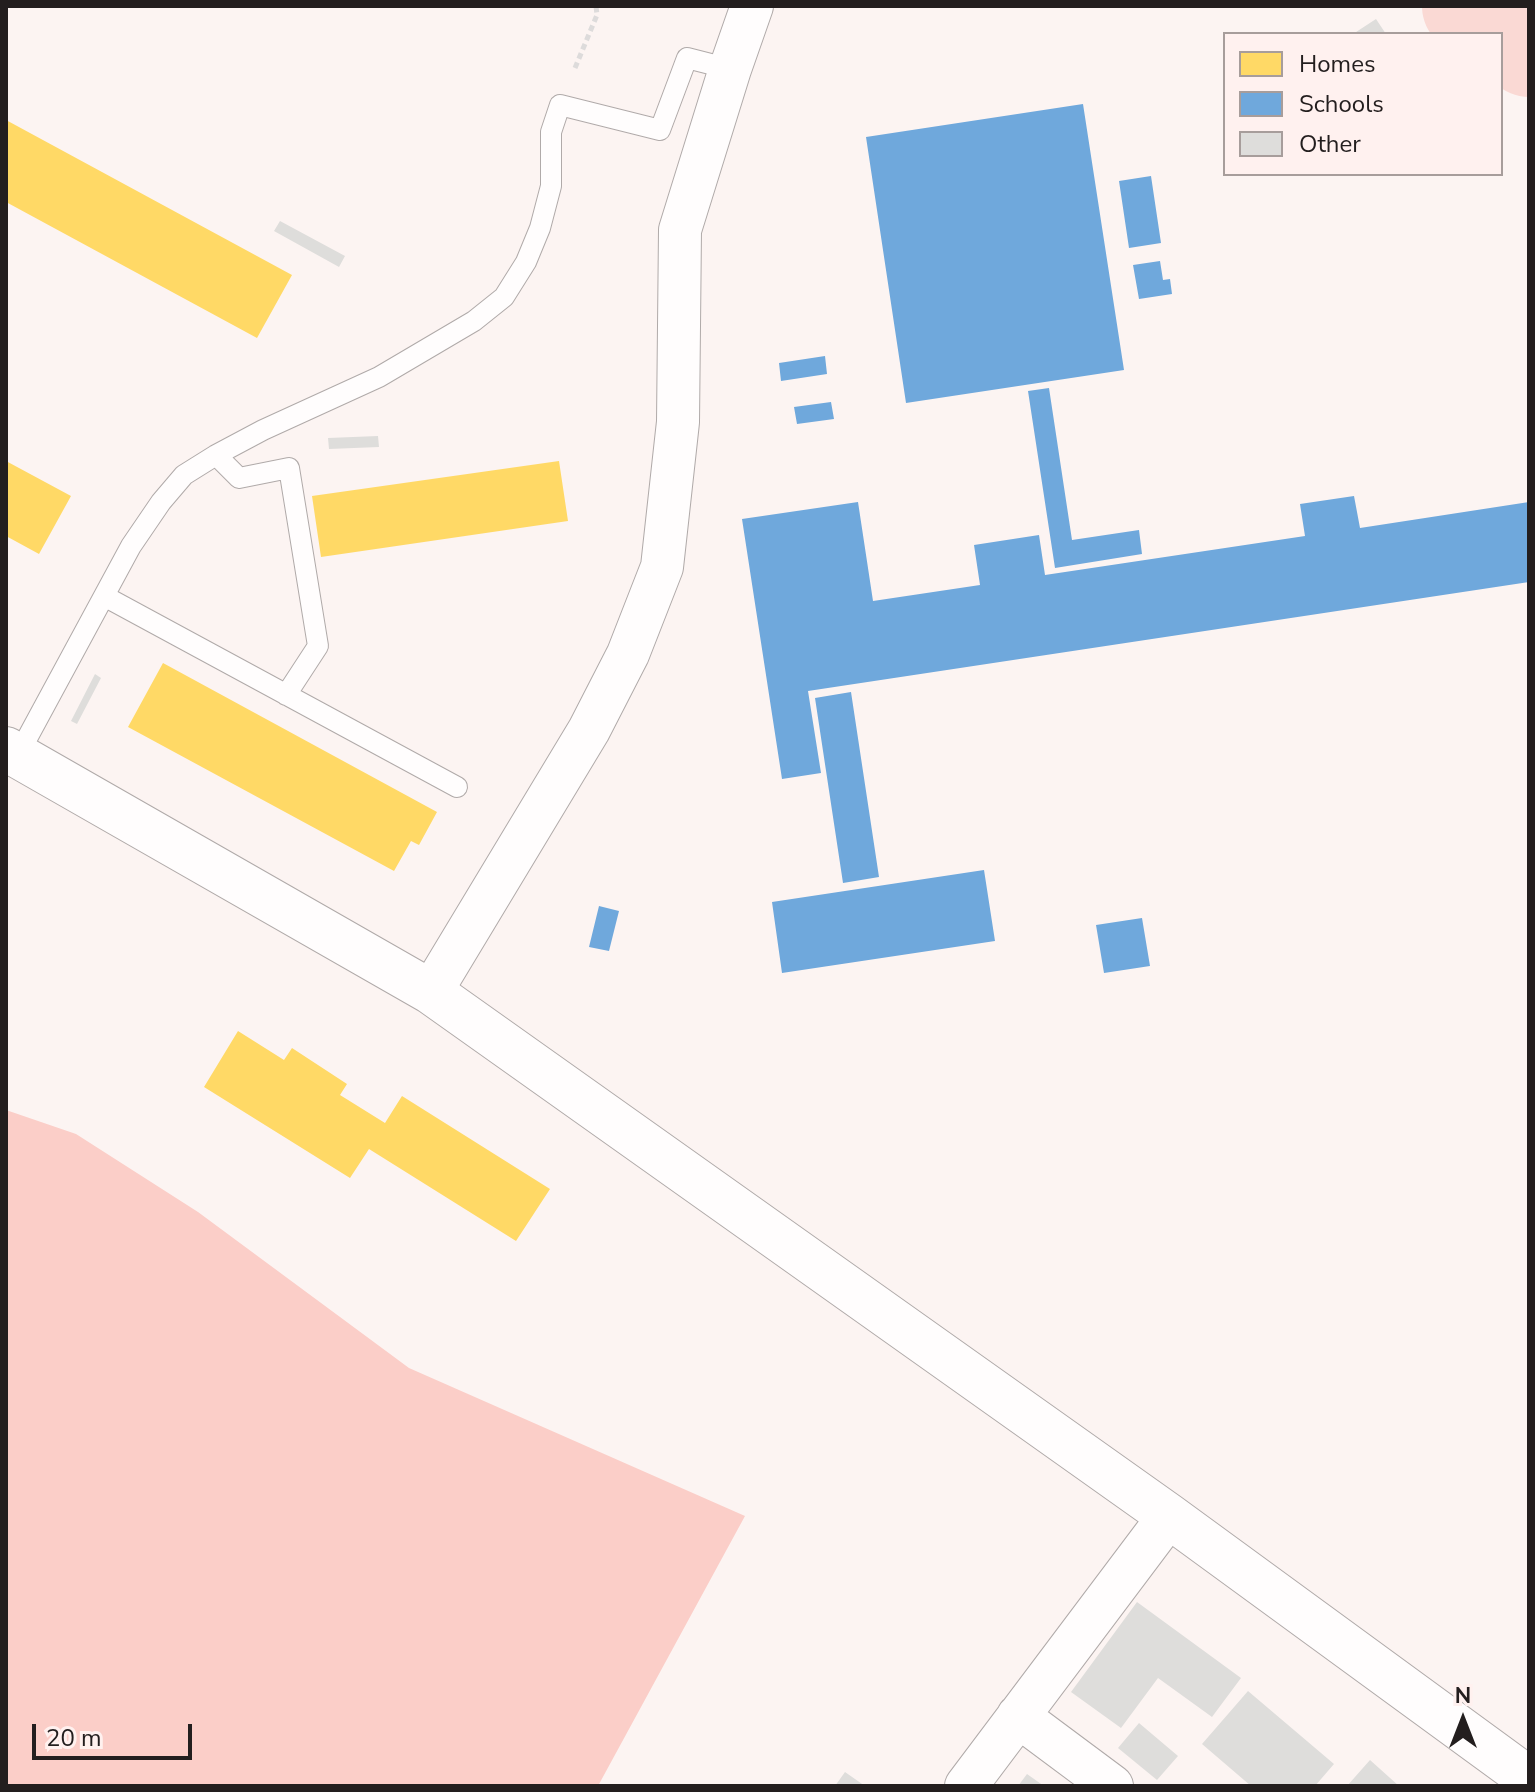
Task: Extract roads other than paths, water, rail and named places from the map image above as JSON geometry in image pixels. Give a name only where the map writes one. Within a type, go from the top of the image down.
[{"type":"street","points":[[431,992],[589,730],[628,654],[662,567],[678,422],[680,230],[752,6]]},
{"type":"street","points":[[12,752],[431,992],[1169,1516],[1529,1779]]},
{"type":"street","points":[[966,1786],[1169,1516]]},
{"type":"street","points":[[1018,1716],[1112,1786]]},
{"type":"lane","points":[[12,752],[131,546],[184,475],[263,430],[379,377],[474,321],[504,297],[526,262],[540,228],[551,186],[551,132],[560,105],[660,130],[687,58],[730,69]]},
{"type":"lane","points":[[216,455],[239,478],[289,468],[318,646],[286,695]]},
{"type":"lane","points":[[104,596],[457,787]]},
{"type":"waterway","points":[[1470,6],[1529,49]]}]
